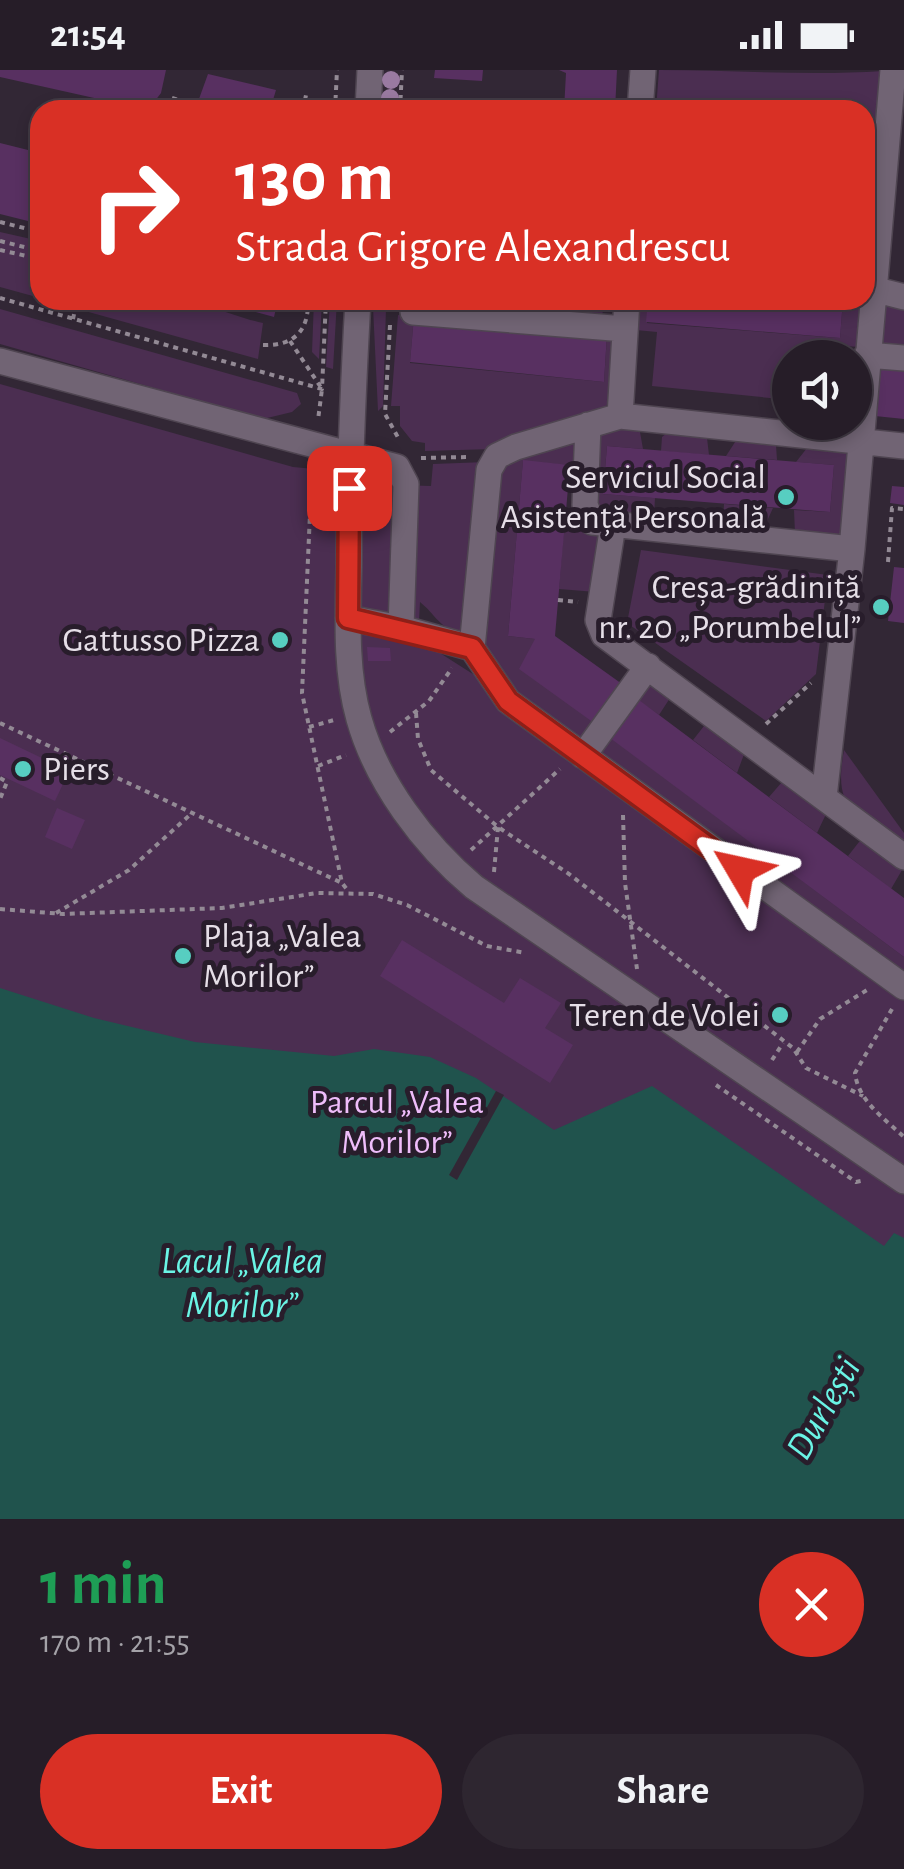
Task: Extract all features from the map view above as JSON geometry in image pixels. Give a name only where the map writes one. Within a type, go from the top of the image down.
[{"type":"street","points":[[368,100],[370,70]]},
{"type":"street","points":[[641,100],[643,70]]},
{"type":"street","points":[[875,197],[893,70]]},
{"type":"street","points":[[875,290],[904,297]]},
{"type":"street","points":[[357,310],[348,618],[354,697],[369,746],[399,800],[450,867],[485,894],[904,1181]]},
{"type":"street","points":[[620,416],[627,310]]},
{"type":"street","points":[[867,340],[868,310]]},
{"type":"street","points":[[402,311],[626,329]]},
{"type":"street","points":[[872,355],[904,358]]},
{"type":"street","points":[[0,361],[390,464],[404,477],[402,628]]},
{"type":"street","points":[[468,647],[489,470],[496,456],[620,416],[772,431]]},
{"type":"street","points":[[588,425],[585,505],[592,522],[852,549]]},
{"type":"street","points":[[824,797],[852,549],[859,440],[904,446]]},
{"type":"street","points":[[613,524],[600,628],[904,857]]},
{"type":"street","points":[[348,618],[468,647],[508,701],[897,990]]},
{"type":"street","points":[[579,753],[648,666]]},
{"type":"path","points":[[336,100],[337,70]]},
{"type":"path","points":[[400,100],[402,70]]},
{"type":"path","points":[[172,98],[178,100]]},
{"type":"path","points":[[0,222],[30,230]]},
{"type":"path","points":[[0,241],[30,248]]},
{"type":"path","points":[[0,250],[30,257]]},
{"type":"path","points":[[0,298],[30,307]]},
{"type":"path","points":[[42,310],[322,389]]},
{"type":"path","points":[[73,319],[75,310]]},
{"type":"path","points":[[263,346],[282,346],[290,340],[309,321],[308,310]]},
{"type":"path","points":[[326,310],[322,389],[309,488],[302,694],[342,884]]},
{"type":"path","points":[[402,311],[385,414],[404,447]]},
{"type":"path","points":[[290,340],[322,389]]},
{"type":"path","points":[[415,458],[496,456]]},
{"type":"path","points":[[888,562],[892,508],[904,509]]},
{"type":"path","points":[[316,767],[369,746],[416,713],[442,685],[468,647]]},
{"type":"path","points":[[747,740],[841,656]]},
{"type":"path","points":[[416,713],[418,739],[431,770],[498,827],[569,874],[798,1052],[806,1068],[863,1096],[904,1137]]},
{"type":"path","points":[[0,723],[342,884],[349,892]]},
{"type":"path","points":[[450,867],[579,753]]},
{"type":"path","points":[[0,778],[7,782],[0,799]]},
{"type":"path","points":[[624,785],[622,842],[638,958],[633,996]]},
{"type":"path","points":[[55,914],[128,870],[192,813]]},
{"type":"path","points":[[485,894],[493,878],[498,827]]},
{"type":"path","points":[[0,909],[55,914],[222,908],[349,892],[373,894],[407,905],[487,946],[528,954],[562,948]]},
{"type":"path","points":[[798,1052],[820,1019],[897,990]]},
{"type":"path","points":[[863,1096],[856,1073],[897,990]]},
{"type":"green space","points":[[659,70],[883,71],[876,190],[875,100],[657,100]]},
{"type":"green space","points":[[0,232],[30,239],[30,295],[0,287]]},
{"type":"green space","points":[[886,303],[904,304],[904,350],[880,347]]},
{"type":"green space","points":[[0,309],[297,393],[301,404],[292,412],[263,419],[0,344]]},
{"type":"green space","points":[[220,310],[263,323],[258,359],[85,311]]},
{"type":"green space","points":[[314,310],[321,310],[319,359],[312,352]]},
{"type":"green space","points":[[329,310],[336,310],[333,369],[326,367]]},
{"type":"green space","points":[[373,310],[386,310],[383,406],[378,411]]},
{"type":"green space","points":[[518,310],[604,310],[601,317]]},
{"type":"green space","points":[[637,310],[648,310],[647,323],[840,338],[842,310],[862,310],[860,340],[772,340],[772,398],[652,386],[657,332],[636,330]]},
{"type":"green space","points":[[398,315],[414,316],[410,363],[604,382],[607,334],[616,335],[611,401],[600,411],[493,449],[425,451],[425,443],[412,441],[400,426],[400,406],[391,406]]},
{"type":"green space","name":"Parcul „Valea Morilor”","points":[[0,384],[293,467],[391,476],[397,485],[431,486],[433,464],[486,462],[466,628],[460,635],[452,631],[420,602],[418,639],[598,754],[647,683],[670,698],[659,715],[638,700],[611,738],[904,957],[904,1519],[0,1519]]},
{"type":"green space","points":[[629,426],[640,432],[643,449],[607,446],[603,494],[655,498],[654,516],[600,511],[595,500],[600,431]]},
{"type":"green space","points":[[672,429],[707,438],[709,455],[661,451],[662,437]]},
{"type":"green space","points":[[739,436],[776,445],[777,460],[726,456]]},
{"type":"green space","points":[[575,442],[580,466],[523,461],[508,636],[535,639],[594,723],[584,740],[536,714],[511,695],[495,671],[485,645],[481,617],[483,559],[498,472],[514,455]]},
{"type":"green space","points":[[843,445],[853,459],[847,528],[840,538],[795,533],[794,510],[830,512],[834,465],[796,462],[807,448]]},
{"type":"green space","points":[[724,504],[773,508],[762,532],[732,530],[723,520]]},
{"type":"green space","points":[[564,527],[594,531],[601,540],[596,592],[559,589]]},
{"type":"green space","points":[[641,550],[828,575],[816,674],[766,721],[627,623]]},
{"type":"green space","points":[[712,724],[746,749],[737,773],[693,740],[704,726]]},
{"type":"green space","points":[[844,750],[904,833],[904,841],[898,842],[858,815],[844,797]]},
{"type":"green space","points":[[782,782],[827,812],[817,833],[769,797]]},
{"type":"green space","points":[[866,840],[902,870],[891,889],[848,856],[859,842]]},
{"type":"water","name":"Lacul „Valea Morilor”","points":[[0,988],[94,1018],[195,1042],[334,1056],[374,1049],[430,1057],[476,1078],[554,1130],[652,1086],[884,1246],[894,1233],[904,1238],[904,1519],[0,1519]]},
{"type":"pier","points":[[496,1091],[504,1095],[457,1180],[449,1175]]},
{"type":"building","points":[[0,70],[166,70],[156,100],[103,100],[0,77]]},
{"type":"building","points":[[435,70],[483,70],[482,81],[434,78]]},
{"type":"building","points":[[559,70],[617,70],[616,100],[565,100],[566,73]]},
{"type":"building","points":[[208,74],[276,90],[273,100],[199,100]]},
{"type":"building","points":[[0,143],[30,150],[30,222],[0,214]]},
{"type":"building","points":[[248,310],[276,310],[274,317]]},
{"type":"building","points":[[647,310],[842,310],[840,338],[646,322]]},
{"type":"building","points":[[414,316],[607,334],[604,382],[410,362]]},
{"type":"building","points":[[880,364],[904,367],[904,419],[875,416]]},
{"type":"building","points":[[607,446],[834,465],[830,512],[603,494]]},
{"type":"building","points":[[523,460],[570,465],[555,636],[622,684],[594,723],[519,669],[535,639],[508,636]]},
{"type":"building","points":[[318,486],[336,488],[335,504],[318,502]]},
{"type":"building","points":[[892,486],[904,487],[904,505],[890,503]]},
{"type":"building","points":[[894,567],[904,568],[904,623],[888,621]]},
{"type":"building","points":[[367,647],[390,648],[391,661],[368,661]]},
{"type":"building","points":[[639,700],[904,898],[904,957],[610,738]]},
{"type":"building","points":[[0,738],[69,771],[55,801],[0,775]]},
{"type":"building","points":[[57,808],[85,820],[72,849],[45,837]]},
{"type":"building","points":[[402,940],[504,1003],[520,978],[561,1003],[545,1028],[573,1045],[550,1083],[380,976]]},
{"type":"place","name":"Serviciul Social Asistență Personală","points":[[786,497]]},
{"type":"place","name":"Creșa-grădiniță nr. 20 „Porumbelul”","points":[[881,607]]},
{"type":"place","name":"Gattusso Pizza","points":[[280,640]]},
{"type":"place","name":"Piers","points":[[23,769]]},
{"type":"place","name":"Plaja „Valea Morilor”","points":[[183,956]]},
{"type":"place","name":"Teren de Volei","points":[[780,1015]]},
{"type":"route","points":[[349,488],[348,618],[472,648],[493,685],[508,701],[740,870]]},
{"type":"water label","name":"Durlești","points":[[824,1409]]}]
